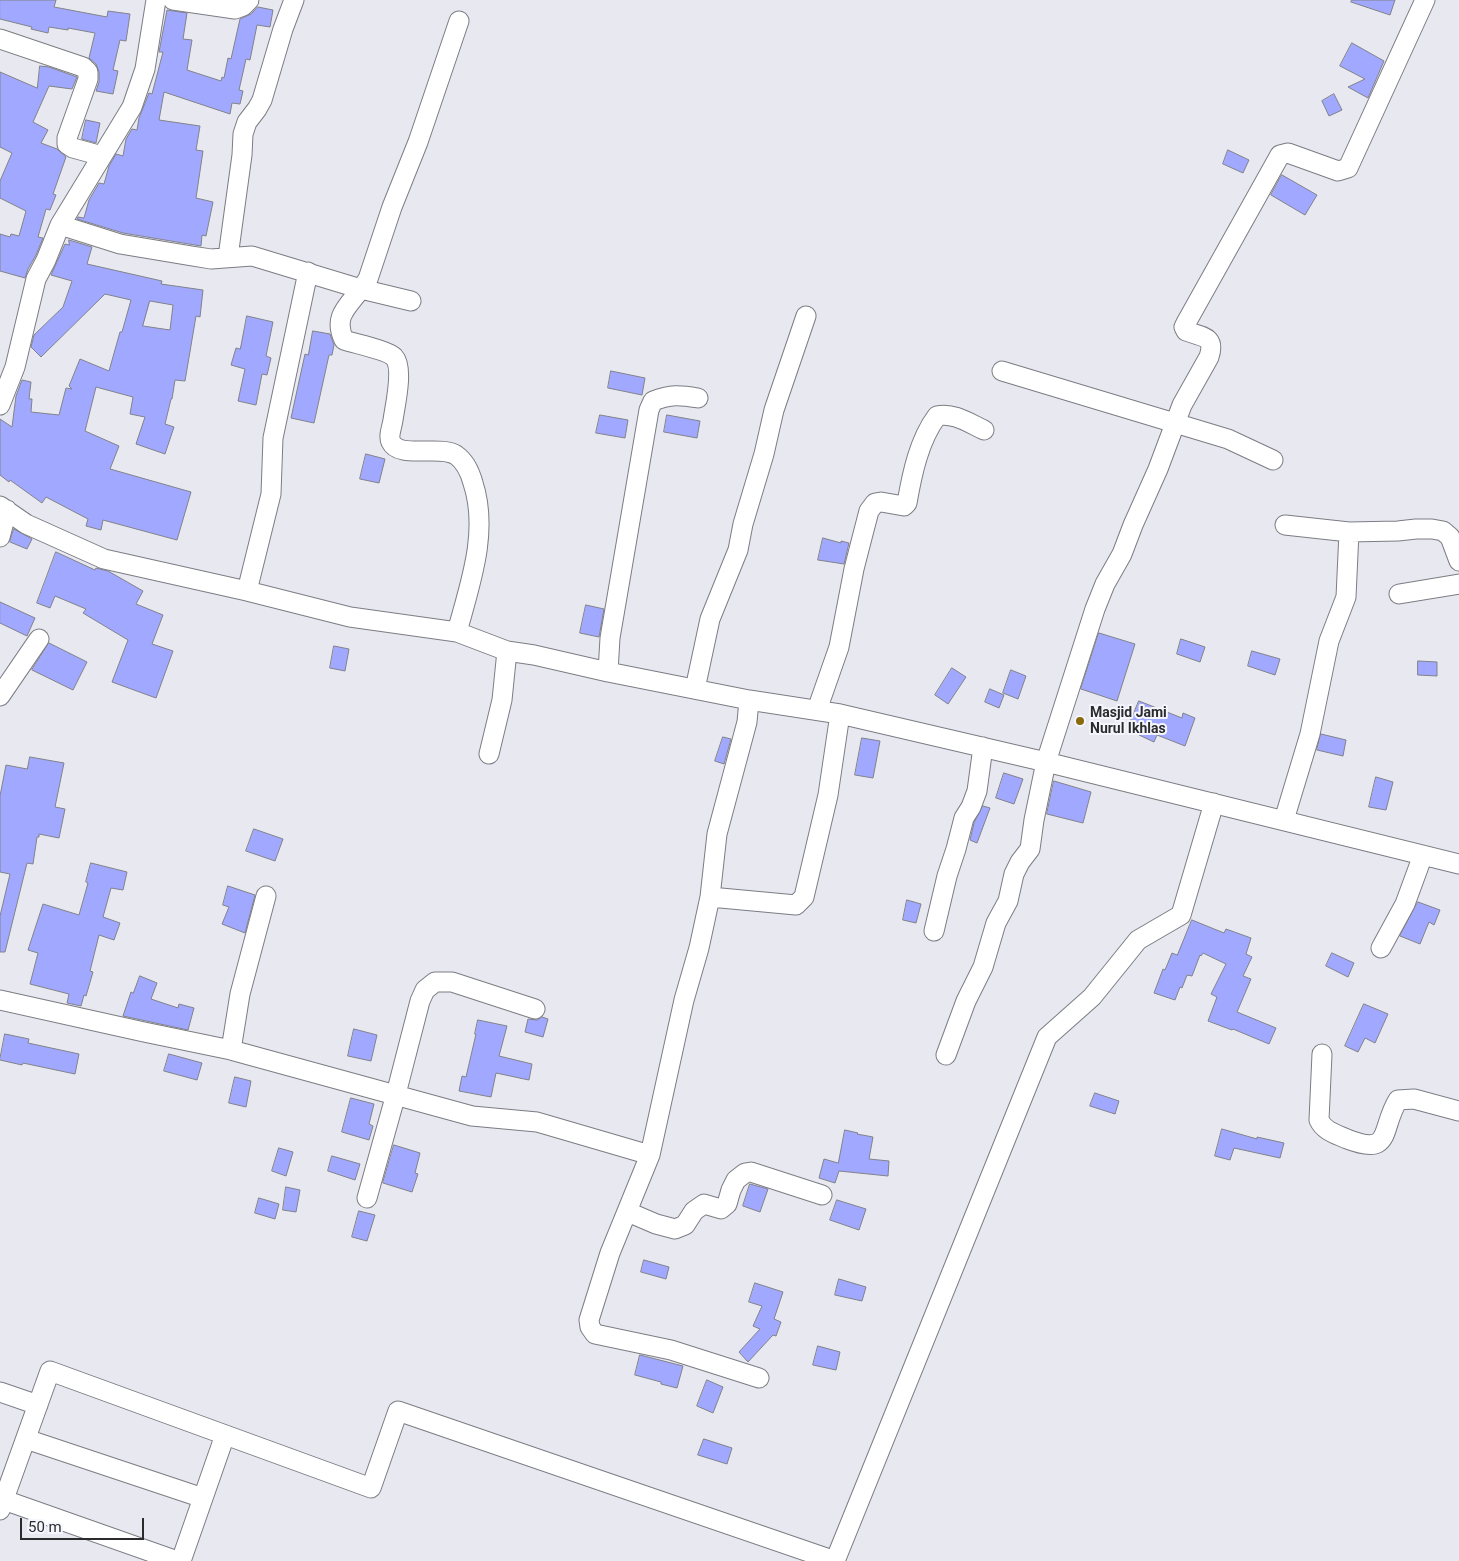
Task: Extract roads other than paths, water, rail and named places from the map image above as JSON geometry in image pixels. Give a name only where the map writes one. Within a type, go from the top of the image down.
[{"type":"street","points":[[0,406],[15,367],[36,279],[60,225],[132,106],[140,86],[145,70],[156,0]]},
{"type":"street","points":[[173,0],[235,9],[243,6],[249,0]]},
{"type":"street","points":[[228,257],[242,155],[243,134],[247,122],[262,100],[283,29],[294,0]]},
{"type":"street","points":[[946,1055],[966,1001],[983,967],[996,923],[1008,901],[1014,874],[1030,848],[1046,762],[1095,609],[1105,584],[1122,554],[1158,469],[1182,405],[1204,368],[1212,349],[1211,342],[1207,338],[1186,331],[1184,327],[1278,158],[1283,153],[1288,153],[1338,171],[1348,168],[1425,0]]},
{"type":"street","points":[[457,632],[473,571],[478,540],[476,490],[469,468],[455,455],[441,452],[404,450],[392,444],[390,437],[399,369],[395,358],[386,352],[344,340],[340,332],[340,317],[368,279],[392,207],[418,142],[459,21]]},
{"type":"street","points":[[0,39],[83,67],[88,72],[88,79],[67,138],[67,144],[73,148],[102,156]]},
{"type":"street","points":[[60,225],[120,244],[211,259],[252,256],[361,290],[412,301]]},
{"type":"street","points":[[247,591],[271,494],[273,438],[308,272]]},
{"type":"street","points":[[694,689],[710,619],[738,550],[743,524],[764,454],[774,410],[806,316]]},
{"type":"street","points":[[1002,371],[1228,439],[1272,460]]},
{"type":"street","points":[[608,672],[610,638],[649,410],[653,401],[663,397],[676,395],[698,398]]},
{"type":"street","points":[[817,710],[839,647],[854,569],[870,511],[875,503],[881,502],[904,506],[907,503],[914,466],[931,423],[936,416],[952,415],[984,430]]},
{"type":"street","points":[[0,537],[4,508],[26,524],[104,559],[247,591],[350,617],[457,632],[507,651],[749,700],[840,714],[1046,762],[1459,864]]},
{"type":"street","points":[[1285,525],[1349,532],[1416,529],[1443,531],[1450,537],[1459,561]]},
{"type":"street","points":[[1284,820],[1310,734],[1329,641],[1346,597],[1349,532]]},
{"type":"street","points":[[1399,594],[1459,584]]},
{"type":"street","points":[[0,696],[39,639]]},
{"type":"street","points":[[489,754],[502,700],[507,651]]},
{"type":"street","points":[[749,700],[747,722],[717,834],[710,897],[699,948],[684,1000],[650,1155],[610,1253],[591,1313],[590,1327],[595,1334],[671,1350],[759,1378]]},
{"type":"street","points":[[710,897],[796,905],[801,902],[804,897],[828,795],[840,714]]},
{"type":"street","points":[[934,930],[964,818],[971,807],[977,791],[982,747]]},
{"type":"street","points":[[177,1561],[2,1505],[50,1372],[371,1488],[398,1411],[835,1561],[1047,1037],[1092,997],[1138,940],[1181,915],[1214,803]]},
{"type":"street","points":[[1381,948],[1405,904],[1423,855]]},
{"type":"street","points":[[230,1050],[240,994],[266,896]]},
{"type":"street","points":[[367,1198],[420,1000],[425,990],[435,982],[452,982],[535,1009]]},
{"type":"street","points":[[0,1000],[230,1050],[472,1116],[537,1122],[650,1155]]},
{"type":"street","points":[[1322,1054],[1319,1120],[1322,1126],[1342,1137],[1367,1145],[1376,1145],[1382,1140],[1393,1108],[1398,1100],[1414,1099],[1459,1111]]},
{"type":"street","points":[[628,1212],[656,1224],[675,1229],[685,1225],[694,1211],[704,1204],[721,1209],[727,1204],[736,1180],[745,1173],[751,1172],[822,1195]]},
{"type":"street","points":[[0,1392],[38,1405]]},
{"type":"street","points":[[181,1561],[225,1435]]},
{"type":"street","points":[[26,1439],[203,1498]]},
{"type":"place","name":"Masjid Jami Nurul Ikhlas","points":[[1080,721]]}]
